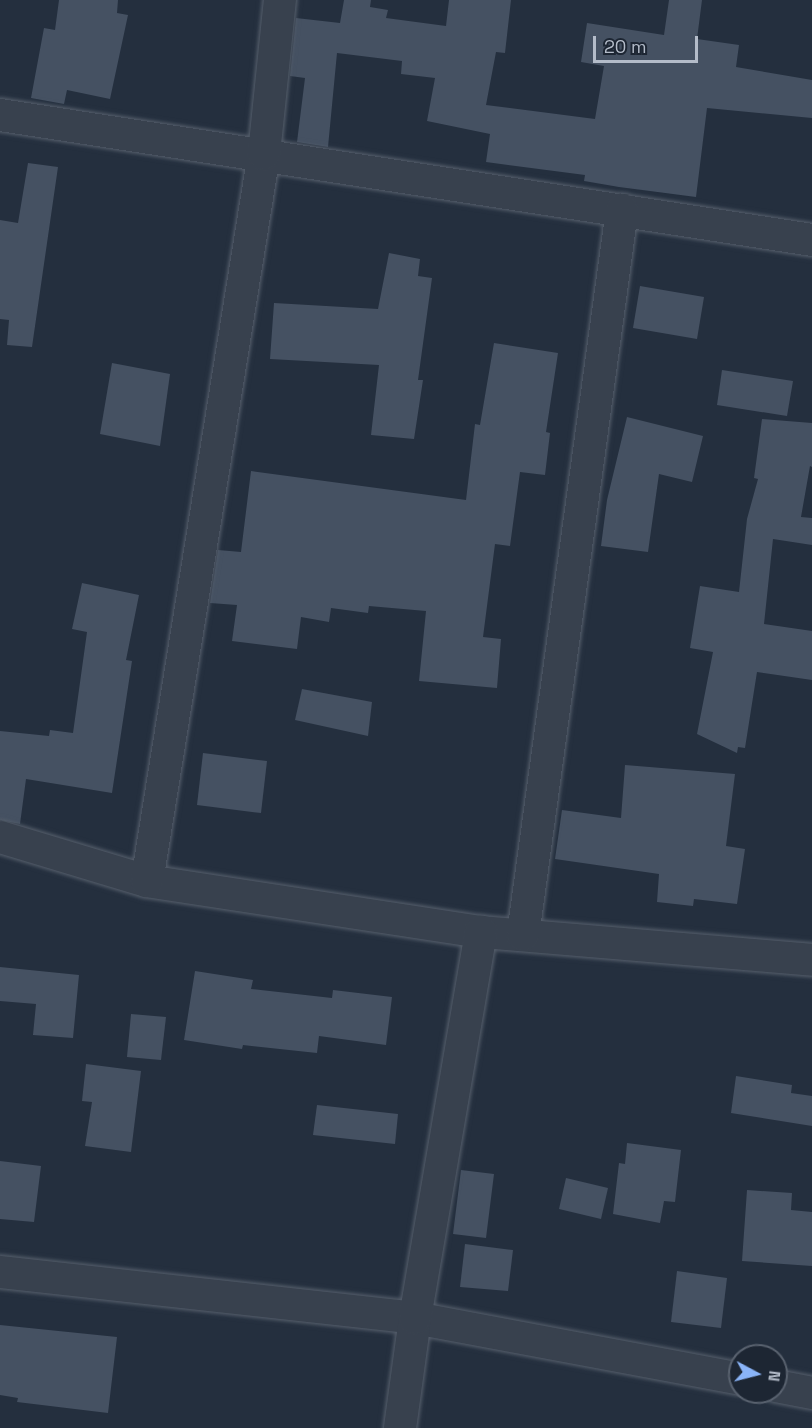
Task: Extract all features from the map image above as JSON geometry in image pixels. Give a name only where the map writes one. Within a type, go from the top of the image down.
[{"type":"street","points":[[147,881],[264,154],[280,0]]},
{"type":"street","points":[[0,115],[812,240]]},
{"type":"street","points":[[523,935],[622,210]]},
{"type":"street","points":[[0,837],[147,881],[481,932],[812,960]]},
{"type":"street","points":[[400,1428],[415,1318],[481,932]]},
{"type":"street","points":[[0,1272],[415,1318],[728,1377]]},
{"type":"street","points":[[788,1388],[812,1393]]},
{"type":"building","points":[[59,0],[118,0],[117,13],[128,15],[110,99],[67,90],[64,104],[31,98],[44,28],[55,30]]},
{"type":"building","points":[[344,0],[371,0],[370,7],[388,10],[386,18],[446,26],[449,0],[511,0],[505,53],[496,52],[486,105],[595,119],[604,66],[581,62],[587,23],[664,35],[669,0],[702,0],[697,39],[739,45],[736,67],[812,80],[812,118],[707,108],[696,197],[619,187],[584,181],[585,175],[486,162],[490,134],[427,121],[435,78],[401,74],[402,61],[337,53],[328,147],[297,142],[305,78],[290,76],[296,18],[340,23]]},
{"type":"building","points":[[28,163],[58,167],[32,347],[7,345],[9,320],[0,319],[0,220],[18,223]]},
{"type":"building","points":[[389,253],[420,259],[418,276],[432,278],[418,380],[423,380],[414,439],[371,435],[379,365],[270,359],[274,303],[378,309]]},
{"type":"building","points":[[640,286],[704,297],[697,339],[633,328]]},
{"type":"building","points":[[494,343],[558,353],[546,432],[550,433],[545,475],[520,472],[510,546],[495,544],[483,637],[501,639],[497,688],[419,681],[426,611],[369,606],[368,613],[331,608],[329,622],[301,617],[297,649],[232,641],[237,605],[210,603],[218,550],[241,552],[251,471],[466,500],[475,424],[480,425]]},
{"type":"building","points":[[112,363],[170,374],[160,446],[100,434]]},
{"type":"building","points":[[722,370],[793,381],[787,416],[717,405]]},
{"type":"building","points":[[627,417],[703,436],[692,482],[659,474],[648,552],[601,546],[607,500]]},
{"type":"building","points":[[762,419],[812,423],[812,467],[810,466],[801,517],[812,518],[812,545],[773,539],[764,624],[812,631],[812,680],[757,672],[745,748],[738,747],[737,753],[697,734],[713,652],[690,648],[700,586],[739,592],[747,519],[758,479],[754,478]]},
{"type":"building","points":[[82,583],[139,595],[126,660],[132,661],[112,793],[26,779],[20,824],[0,820],[0,731],[49,736],[50,730],[73,733],[87,632],[72,629]]},
{"type":"building","points":[[302,689],[372,702],[368,736],[295,720]]},
{"type":"building","points":[[203,753],[267,761],[261,813],[197,805]]},
{"type":"building","points":[[625,765],[735,774],[726,846],[745,849],[737,904],[694,899],[693,906],[657,902],[659,874],[555,859],[562,810],[621,818]]},
{"type":"building","points":[[0,967],[79,975],[73,1038],[33,1035],[36,1004],[0,1001]]},
{"type":"building","points":[[195,971],[253,980],[251,989],[332,998],[333,990],[392,997],[386,1045],[319,1036],[317,1053],[243,1045],[242,1049],[184,1040]]},
{"type":"building","points":[[131,1014],[166,1017],[161,1060],[127,1057]]},
{"type":"building","points":[[86,1064],[141,1071],[131,1152],[85,1146],[92,1102],[82,1101]]},
{"type":"building","points":[[736,1076],[792,1085],[791,1093],[812,1096],[812,1126],[731,1113]]},
{"type":"building","points":[[317,1105],[398,1114],[395,1144],[313,1135]]},
{"type":"building","points":[[627,1143],[681,1150],[675,1202],[664,1201],[660,1223],[613,1214],[619,1163],[625,1164]]},
{"type":"building","points":[[0,1161],[41,1166],[34,1222],[0,1219]]},
{"type":"building","points":[[461,1170],[494,1174],[486,1238],[453,1234]]},
{"type":"building","points":[[566,1178],[608,1188],[601,1219],[559,1209]]},
{"type":"building","points":[[747,1190],[792,1193],[791,1210],[812,1212],[812,1266],[742,1261]]},
{"type":"building","points":[[465,1244],[513,1250],[508,1291],[460,1287]]},
{"type":"building","points":[[677,1271],[727,1278],[721,1328],[671,1322]]},
{"type":"building","points":[[0,1325],[117,1337],[108,1413],[17,1402],[18,1398],[0,1395]]}]
